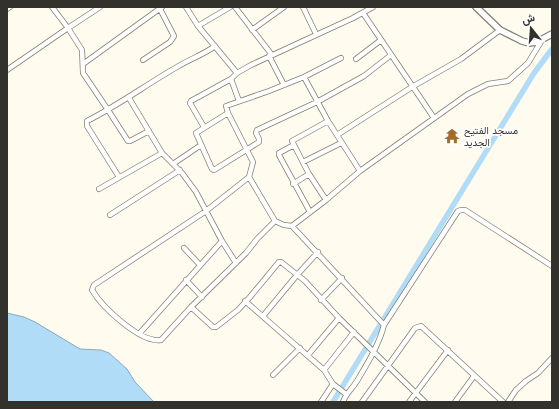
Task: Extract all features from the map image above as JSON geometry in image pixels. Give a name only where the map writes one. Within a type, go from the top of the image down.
[{"type":"street","points":[[52,7],[82,50],[83,74],[128,141],[149,131]]},
{"type":"street","points":[[7,70],[100,7]]},
{"type":"street","points":[[186,7],[198,26],[237,73]]},
{"type":"street","points":[[198,26],[230,7]]},
{"type":"street","points":[[235,7],[270,56],[284,85]]},
{"type":"street","points":[[252,30],[284,7]]},
{"type":"street","points":[[303,7],[316,34]]},
{"type":"street","points":[[204,127],[190,103],[191,100],[231,79],[237,73],[270,56],[373,7]]},
{"type":"street","points":[[476,7],[500,30],[526,42],[542,40],[552,34]]},
{"type":"street","points":[[83,64],[161,8],[174,36],[170,42],[143,60]]},
{"type":"street","points":[[363,13],[434,118]]},
{"type":"street","points":[[337,135],[412,87],[461,59],[500,30]]},
{"type":"street","points":[[356,59],[381,40]]},
{"type":"street","points":[[292,226],[360,171],[468,94],[488,84],[508,81],[528,63],[542,40]]},
{"type":"street","points":[[119,177],[87,126],[87,121],[129,98],[177,67],[201,56],[215,46]]},
{"type":"street","points":[[228,113],[196,132],[212,169],[214,170],[248,150],[259,141],[256,133],[257,130],[317,102],[364,76],[391,54]]},
{"type":"street","points":[[341,58],[304,77],[226,106],[253,163],[249,177],[275,221],[284,225],[292,226],[318,252],[384,325]]},
{"type":"street","points":[[304,77],[341,143],[360,171]]},
{"type":"street","points":[[231,79],[239,101]]},
{"type":"street","points":[[129,98],[162,153],[180,170],[196,192],[222,241],[236,263]]},
{"type":"street","points":[[326,200],[303,162],[293,140],[328,121]]},
{"type":"street","points":[[303,162],[341,143]]},
{"type":"street","points":[[173,164],[201,145]]},
{"type":"street","points":[[294,145],[278,154],[293,184],[310,212]]},
{"type":"street","points":[[99,189],[162,153]]},
{"type":"street","points":[[110,215],[180,170]]},
{"type":"street","points":[[293,184],[310,174]]},
{"type":"street","points":[[249,177],[206,211],[93,286],[93,292],[109,312],[139,334],[156,340],[161,340],[191,307],[236,263],[260,234],[275,221]]},
{"type":"street","points":[[343,402],[346,394],[356,383],[374,351],[384,325],[458,211],[465,210],[552,266]]},
{"type":"street","points":[[139,334],[222,241]]},
{"type":"street","points":[[184,248],[200,266]]},
{"type":"street","points":[[263,316],[318,252]]},
{"type":"street","points":[[191,307],[213,327],[216,327],[238,310],[280,262],[297,275],[374,351],[387,367],[425,402]]},
{"type":"street","points":[[321,300],[342,278]]},
{"type":"street","points":[[186,280],[202,297]]},
{"type":"street","points":[[245,301],[308,355],[324,370],[333,384],[346,394]]},
{"type":"street","points":[[308,355],[339,318]]},
{"type":"street","points":[[362,402],[415,328],[418,326],[422,326],[503,402]]},
{"type":"street","points":[[324,370],[354,332]]},
{"type":"street","points":[[273,375],[300,348]]},
{"type":"street","points":[[409,402],[448,350]]},
{"type":"street","points":[[508,402],[516,390],[538,373],[552,358]]},
{"type":"street","points":[[456,402],[474,376]]},
{"type":"street","points":[[321,402],[333,384]]},
{"type":"water","points":[[7,313],[24,317],[35,322],[80,349],[101,350],[109,353],[127,369],[135,382],[154,402],[7,402]]},
{"type":"waterway","points":[[333,402],[534,73],[552,49]]},
{"type":"place","name":"مسجد الفتيح الجديد","points":[[452,136]]}]
